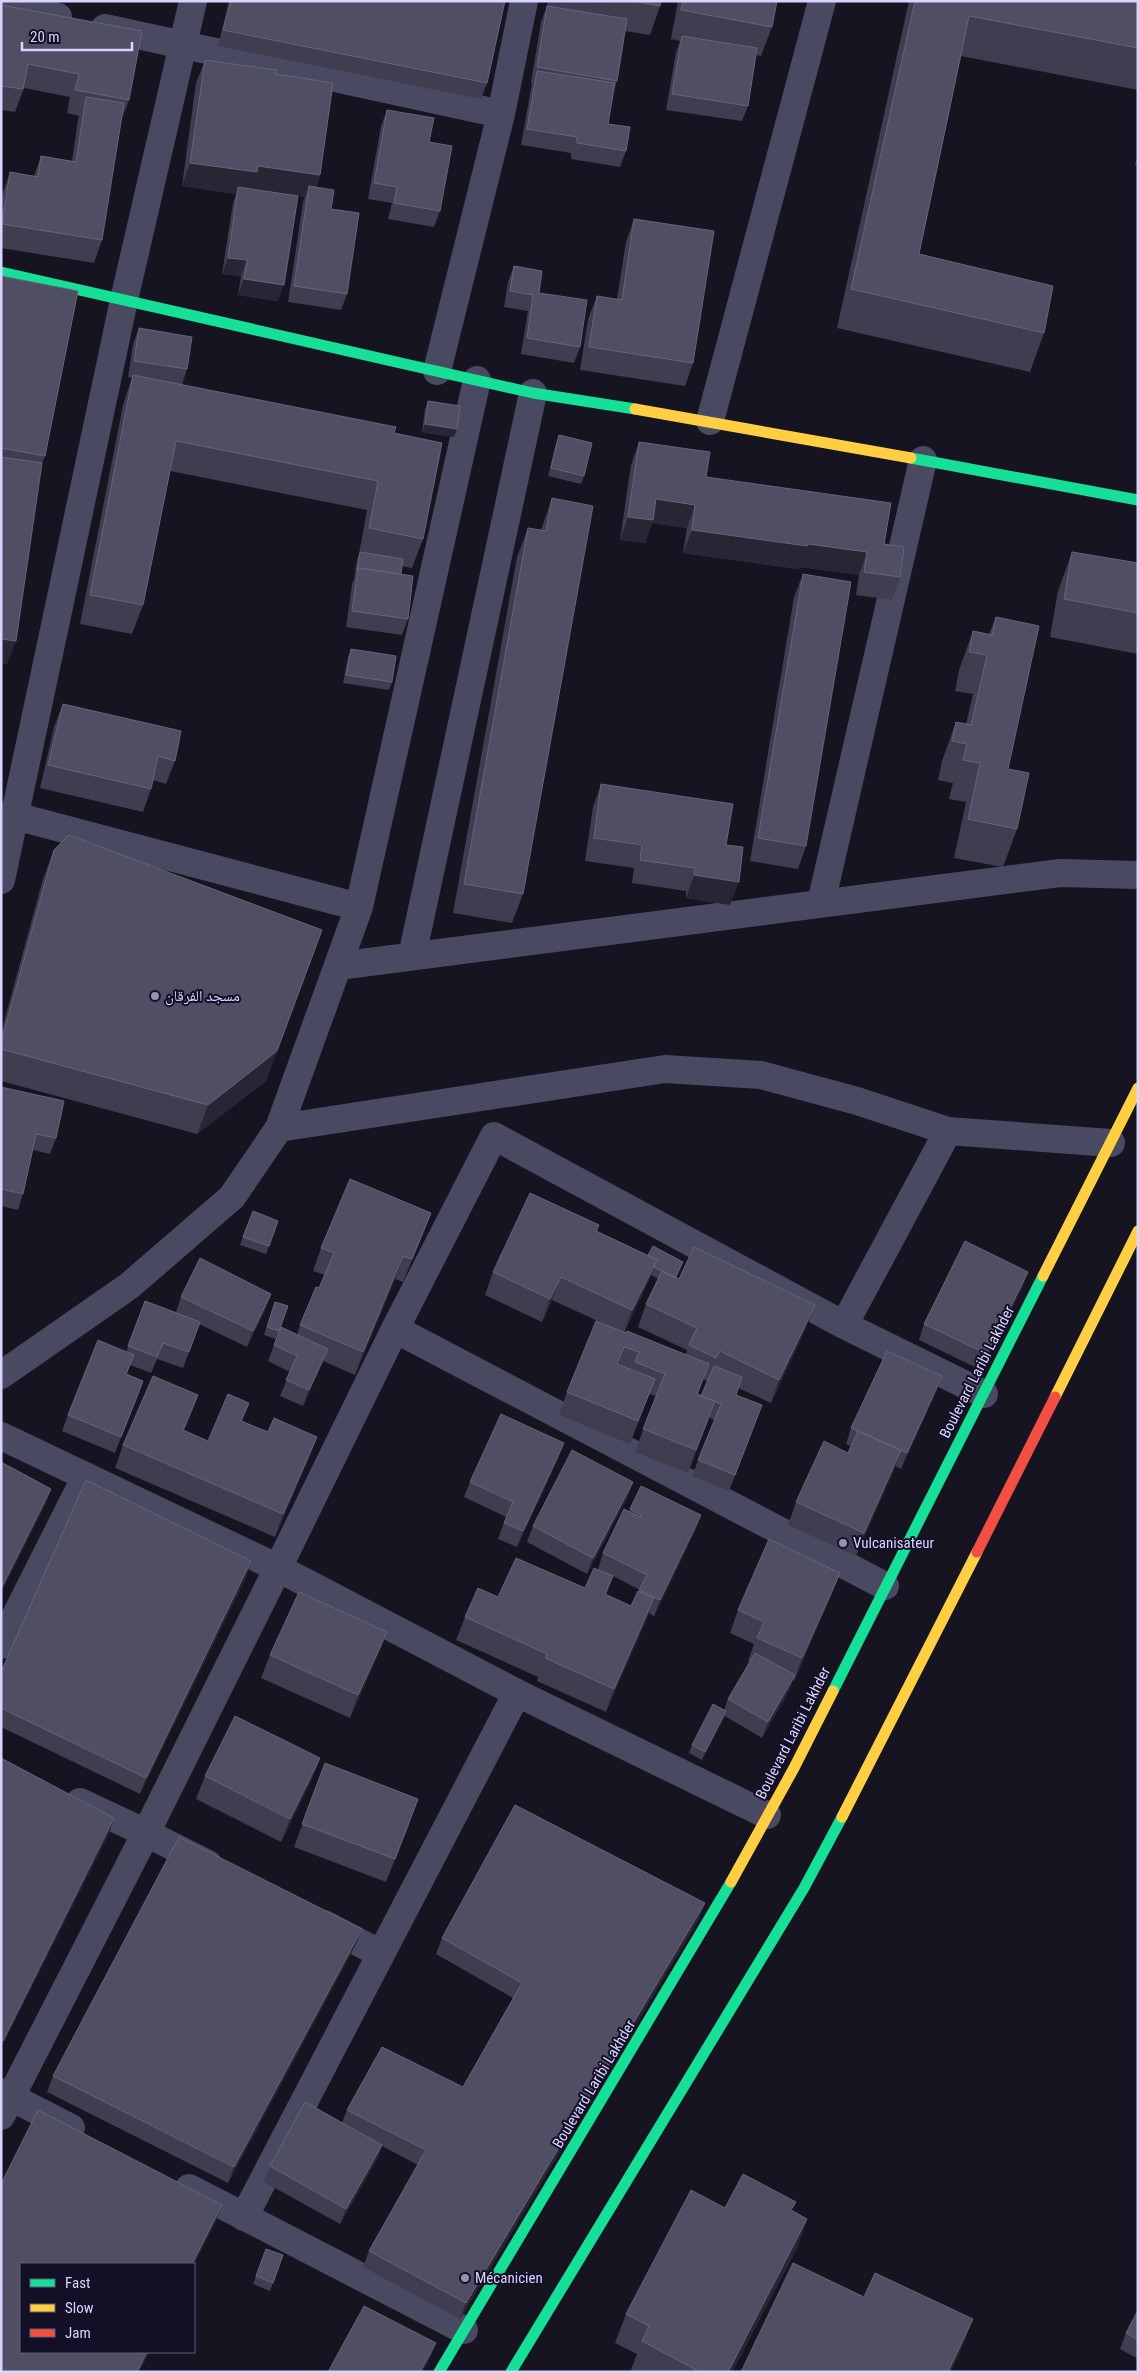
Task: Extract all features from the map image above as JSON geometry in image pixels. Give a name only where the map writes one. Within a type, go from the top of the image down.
[{"type":"main road","points":[[1,272],[533,393],[710,421],[1138,500]]},
{"type":"main road","name":"Boulevard Laribi Lakhder","points":[[439,2372],[724,1896],[768,1815],[984,1394],[1097,1165],[1111,1142],[1138,1088]]},
{"type":"main road","points":[[511,2372],[804,1888],[872,1763],[1138,1231]]},
{"type":"street","points":[[1,880],[8,816],[193,1]]},
{"type":"street","points":[[437,371],[501,114],[524,1]]},
{"type":"street","points":[[710,421],[822,1]]},
{"type":"street","points":[[1,4],[183,46],[501,114]]},
{"type":"street","points":[[1,1376],[128,1286],[232,1196],[279,1128],[358,907],[477,380]]},
{"type":"street","points":[[412,956],[533,393]]},
{"type":"street","points":[[820,903],[923,460]]},
{"type":"street","points":[[8,816],[358,907]]},
{"type":"street","points":[[338,966],[1060,873],[1138,875]]},
{"type":"street","points":[[279,1128],[665,1069],[761,1075],[857,1101],[948,1132],[1111,1142]]},
{"type":"street","points":[[844,1325],[948,1132]]},
{"type":"street","points":[[98,2141],[5,2102],[146,1832],[395,1328],[494,1136],[844,1325],[984,1394]]},
{"type":"street","points":[[395,1328],[885,1586]]},
{"type":"street","points":[[1,1436],[278,1568],[517,1693],[768,1815]]},
{"type":"street","points":[[1,1645],[86,1476]]},
{"type":"street","points":[[244,2217],[517,1693]]},
{"type":"street","points":[[56,1791],[146,1832],[233,1878]]},
{"type":"street","points":[[303,1914],[381,1954]]},
{"type":"street","points":[[167,2177],[464,2330]]},
{"type":"building","points":[[231,1],[505,1],[487,83],[223,30]]},
{"type":"building","points":[[634,1],[661,1],[660,6]]},
{"type":"building","points":[[683,1],[777,1],[772,27],[681,10]]},
{"type":"building","points":[[915,1],[1138,1],[1138,48],[969,16],[919,254],[1053,286],[1044,333],[851,289]]},
{"type":"building","points":[[1,5],[142,31],[129,100],[75,90],[79,74],[28,64],[23,89],[1,86]]},
{"type":"building","points":[[547,6],[627,19],[617,81],[537,67]]},
{"type":"building","points":[[682,36],[757,48],[748,106],[672,94]]},
{"type":"building","points":[[205,60],[276,70],[276,74],[333,83],[320,175],[258,166],[257,172],[190,163]]},
{"type":"building","points":[[537,71],[615,83],[608,124],[630,127],[626,151],[577,143],[577,137],[527,129]]},
{"type":"building","points":[[86,97],[124,103],[102,240],[2,224],[10,172],[38,177],[41,156],[76,162]]},
{"type":"building","points":[[387,110],[434,118],[429,142],[452,146],[440,211],[394,203],[397,187],[374,183]]},
{"type":"building","points":[[309,186],[334,190],[331,209],[359,213],[347,294],[294,286]]},
{"type":"building","points":[[238,187],[298,196],[284,285],[244,279],[247,260],[228,258]]},
{"type":"building","points":[[634,219],[714,231],[693,363],[589,347],[597,296],[622,300]]},
{"type":"building","points":[[514,266],[542,271],[539,293],[587,300],[580,347],[527,338],[533,295],[510,291]]},
{"type":"building","points":[[1,276],[78,291],[45,456],[1,448]]},
{"type":"building","points":[[139,328],[192,337],[187,369],[134,361]]},
{"type":"building","points":[[133,375],[396,427],[394,433],[442,443],[423,539],[369,528],[378,481],[176,441],[143,605],[90,595]]},
{"type":"building","points":[[428,401],[460,406],[457,429],[425,424]]},
{"type":"building","points":[[559,435],[592,443],[584,476],[551,468]]},
{"type":"building","points":[[639,442],[710,452],[706,477],[891,503],[884,544],[904,547],[900,577],[864,572],[867,552],[808,544],[807,546],[692,530],[695,505],[656,499],[653,520],[628,517]]},
{"type":"building","points":[[1,457],[42,463],[16,641],[1,639]]},
{"type":"building","points":[[552,498],[593,506],[523,894],[464,884],[528,528],[546,531]]},
{"type":"building","points":[[360,552],[403,559],[401,574],[358,568],[357,571]]},
{"type":"building","points":[[1072,552],[1138,563],[1138,613],[1064,599]]},
{"type":"building","points":[[358,568],[413,576],[408,619],[352,611]]},
{"type":"building","points":[[803,574],[851,582],[806,846],[758,838]]},
{"type":"building","points":[[996,617],[1039,626],[1008,769],[1029,773],[1017,829],[968,819],[980,763],[963,760],[967,744],[952,741],[956,722],[971,725],[987,655],[969,652],[973,631],[992,635]]},
{"type":"building","points":[[351,649],[396,656],[392,682],[346,675]]},
{"type":"building","points":[[63,704],[181,731],[175,761],[158,756],[151,789],[48,765]]},
{"type":"building","points":[[601,784],[733,804],[726,845],[743,847],[739,882],[694,875],[695,868],[640,860],[642,845],[594,838]]},
{"type":"building","name":"مسجد الفرقان","points":[[69,835],[322,930],[277,1051],[208,1105],[1,1049],[1,1043],[54,850]]},
{"type":"building","points":[[1,1087],[64,1101],[56,1138],[36,1134],[23,1194],[1,1189]]},
{"type":"building","points":[[350,1179],[431,1213],[412,1259],[403,1256],[363,1352],[300,1325],[316,1287],[319,1288],[334,1253],[321,1248]]},
{"type":"building","points":[[530,1193],[599,1225],[596,1231],[657,1260],[632,1310],[561,1277],[550,1299],[493,1272]]},
{"type":"building","points":[[253,1211],[278,1221],[269,1246],[243,1237]]},
{"type":"building","points":[[965,1241],[1028,1272],[987,1354],[924,1324]]},
{"type":"building","points":[[653,1246],[683,1262],[675,1278],[654,1267],[657,1260],[648,1255]]},
{"type":"building","points":[[694,1247],[815,1305],[779,1380],[720,1351],[716,1358],[689,1345],[697,1328],[646,1304],[662,1271],[679,1279]]},
{"type":"building","points":[[200,1258],[271,1294],[253,1331],[181,1297]]},
{"type":"building","points":[[145,1301],[200,1322],[189,1352],[163,1343],[157,1357],[128,1346]]},
{"type":"building","points":[[275,1302],[288,1306],[279,1331],[267,1327]]},
{"type":"building","points":[[596,1321],[626,1333],[627,1331],[709,1364],[697,1394],[715,1401],[696,1450],[643,1429],[665,1374],[635,1362],[639,1352],[624,1347],[617,1364],[655,1379],[638,1421],[567,1392]]},
{"type":"building","points":[[281,1327],[328,1349],[309,1390],[286,1380],[297,1356],[274,1345]]},
{"type":"building","points":[[98,1340],[134,1355],[126,1374],[143,1381],[121,1437],[68,1415]]},
{"type":"building","points":[[887,1351],[942,1376],[907,1453],[851,1428]]},
{"type":"building","points":[[714,1366],[742,1377],[736,1395],[762,1405],[735,1475],[698,1460],[721,1404],[701,1396]]},
{"type":"building","points":[[153,1376],[198,1395],[183,1430],[208,1441],[228,1394],[249,1403],[241,1421],[268,1432],[274,1418],[317,1437],[283,1514],[123,1445]]},
{"type":"building","points":[[501,1414],[564,1443],[523,1531],[504,1523],[513,1502],[470,1482]]},
{"type":"building","points":[[858,1431],[901,1450],[864,1533],[796,1502],[824,1441],[848,1453]]},
{"type":"building","points":[[572,1450],[633,1482],[593,1558],[533,1526]]},
{"type":"building","points":[[1,1462],[51,1489],[1,1589]]},
{"type":"building","points":[[86,1480],[251,1561],[146,1778],[1,1708],[1,1672]]},
{"type":"building","points":[[641,1486],[701,1515],[660,1600],[639,1590],[647,1575],[603,1553],[624,1509],[640,1517],[641,1515],[630,1509]]},
{"type":"building","points":[[769,1539],[840,1573],[802,1658],[757,1638],[764,1622],[738,1610]]},
{"type":"building","points":[[516,1558],[585,1588],[594,1568],[613,1576],[605,1594],[631,1606],[638,1591],[654,1598],[614,1689],[545,1658],[547,1654],[465,1617],[478,1588],[498,1597]]},
{"type":"building","points":[[299,1592],[387,1632],[358,1695],[270,1655]]},
{"type":"building","points":[[755,1653],[795,1675],[768,1722],[728,1699]]},
{"type":"building","points":[[713,1704],[726,1711],[705,1752],[692,1745]]},
{"type":"building","points":[[235,1716],[320,1758],[290,1819],[205,1776]]},
{"type":"building","points":[[1,1758],[114,1818],[3,2041],[1,2040]]},
{"type":"building","points":[[325,1763],[418,1799],[395,1859],[302,1824]]},
{"type":"building","points":[[515,1805],[705,1903],[466,2303],[369,2251],[426,2150],[347,2110],[382,2047],[463,2087],[522,1983],[442,1938]]},
{"type":"building","points":[[179,1837],[362,1929],[234,2167],[53,2076]]},
{"type":"building","points":[[305,2102],[382,2145],[346,2209],[270,2166]]},
{"type":"building","points":[[38,2110],[222,2205],[193,2263],[20,2263],[20,2353],[146,2353],[137,2372],[1,2372],[1,2184]]},
{"type":"building","points":[[743,2174],[796,2202],[791,2210],[807,2219],[728,2372],[700,2372],[642,2341],[649,2326],[626,2314],[691,2190],[725,2208]]},
{"type":"building","points":[[266,2249],[283,2255],[273,2283],[256,2276]]},
{"type":"building","points":[[793,2263],[864,2297],[875,2273],[973,2319],[948,2372],[741,2372]]},
{"type":"building","points":[[364,2306],[436,2343],[420,2372],[328,2372]]},
{"type":"building","points":[[1138,2310],[1138,2340],[1126,2333]]},
{"type":"traffic: fast","points":[[1,272],[533,393],[635,409]]},
{"type":"traffic: fast","points":[[911,458],[1138,500]]},
{"type":"traffic: fast","points":[[833,1691],[1043,1276]]},
{"type":"traffic: fast","points":[[511,2372],[804,1888],[842,1817]]},
{"type":"traffic: fast","points":[[439,2372],[731,1882]]},
{"type":"traffic: slow","points":[[635,409],[911,458]]},
{"type":"traffic: slow","points":[[1043,1276],[1138,1088]]},
{"type":"traffic: slow","points":[[1055,1397],[1138,1231]]},
{"type":"traffic: slow","points":[[842,1817],[977,1552]]},
{"type":"traffic: slow","points":[[731,1882],[794,1768],[833,1691]]},
{"type":"traffic: jam","points":[[977,1552],[1055,1397]]},
{"type":"place","name":"مسجد الفرقان","points":[[155,996]]},
{"type":"place","name":"Vulcanisateur","points":[[843,1543]]},
{"type":"place","name":"Mécanicien","points":[[465,2278]]}]
